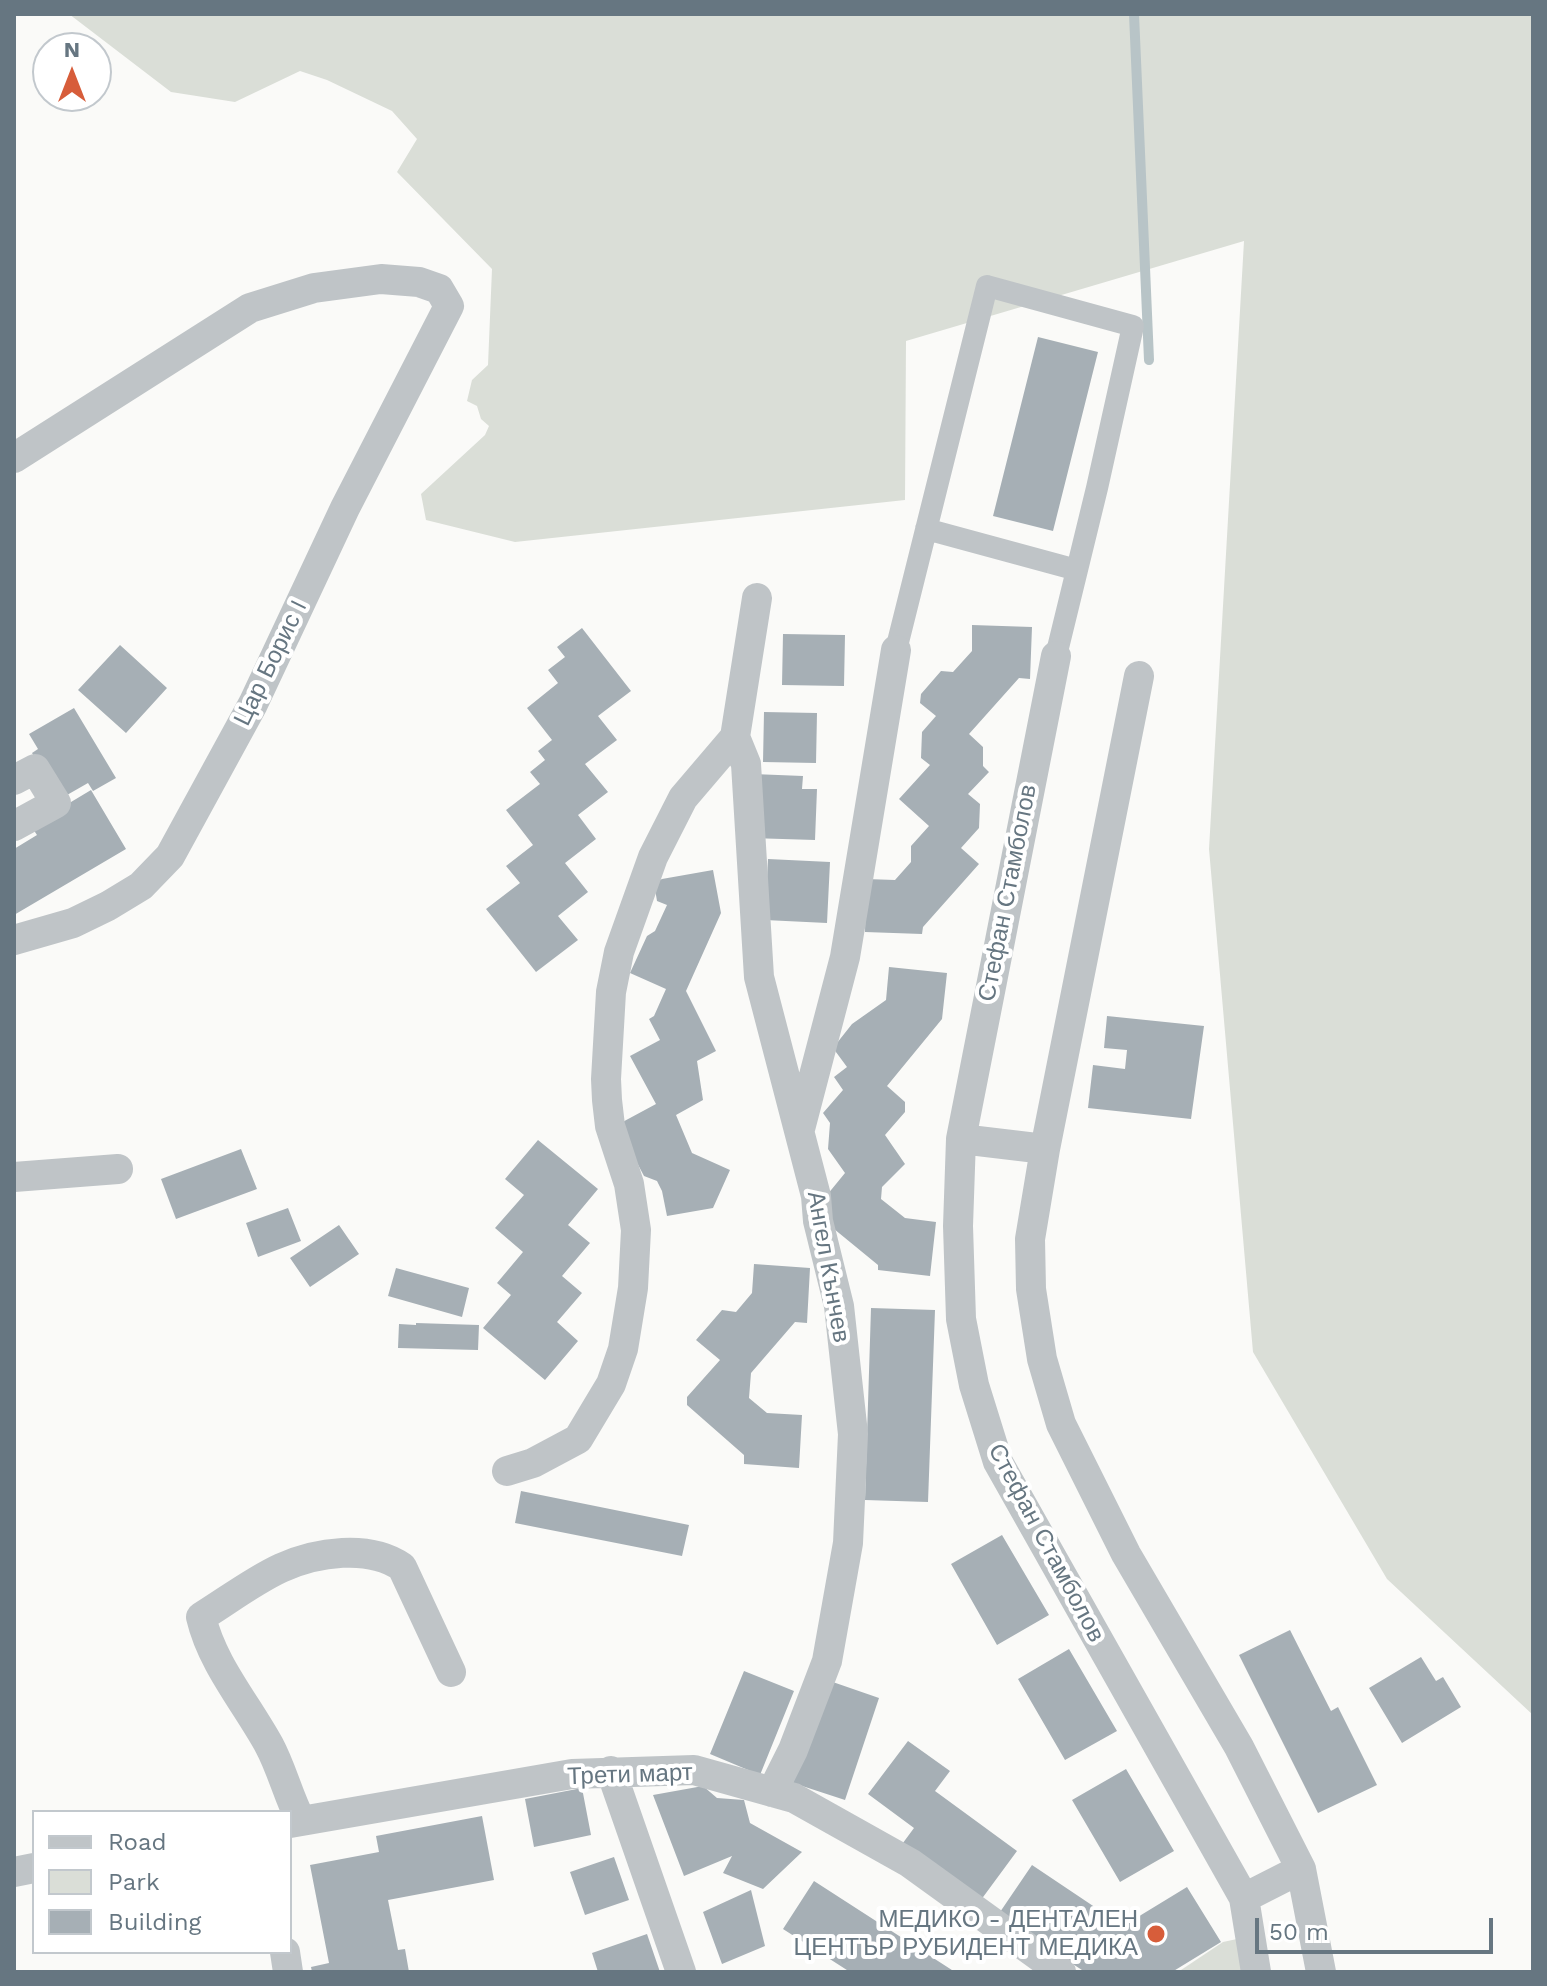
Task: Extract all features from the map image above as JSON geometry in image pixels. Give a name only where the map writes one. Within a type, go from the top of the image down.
[{"type":"street","name":"Цар Борис I","points":[[14,458],[250,308],[314,288],[381,279],[419,282],[439,289],[449,306],[345,508],[253,704],[170,856],[141,886],[108,906],[73,923],[14,940]]},
{"type":"street","points":[[800,1131],[845,957],[896,650],[987,286],[1133,326],[1056,656]]},
{"type":"street","points":[[926,529],[1077,570]]},
{"type":"street","points":[[507,1471],[533,1463],[578,1439],[611,1384],[618,1366],[633,1288],[636,1230],[629,1184],[610,1126],[606,1079],[611,992],[619,952],[653,857],[683,798],[735,737],[757,598]]},
{"type":"street","name":"Стефан Стамболов","points":[[1056,656],[961,1139],[958,1226],[961,1319],[974,1385],[998,1462],[1244,1898],[1256,1972]]},
{"type":"street","points":[[1139,676],[1045,1149],[1028,1264],[1042,1359],[1061,1424],[1126,1554],[1239,1747],[1301,1869],[1321,1972]]},
{"type":"street","name":"Ангел Кънчев","points":[[735,737],[746,764],[759,977],[816,1196],[818,1221],[839,1306],[853,1434],[848,1543],[827,1661],[793,1750],[772,1792]]},
{"type":"street","points":[[14,780],[35,769],[56,803],[14,826]]},
{"type":"street","points":[[961,1139],[1045,1149]]},
{"type":"street","points":[[14,1177],[118,1169]]},
{"type":"street","points":[[291,1810],[271,1748],[210,1646],[201,1617],[281,1568],[316,1558],[353,1553],[389,1558],[402,1567],[451,1672]]},
{"type":"street","name":"Трети март","points":[[295,1822],[572,1774],[694,1770],[794,1798],[910,1863],[1061,1972]]},
{"type":"street","points":[[611,1771],[681,1972]]},
{"type":"street","points":[[1244,1898],[1301,1869]]},
{"type":"green space","points":[[69,14],[1533,14],[1533,1715],[1387,1579],[1253,1352],[1209,849],[1244,241],[906,341],[905,500],[515,542],[426,520],[421,494],[485,435],[489,426],[481,419],[477,406],[467,401],[472,380],[488,365],[492,269],[397,172],[417,139],[392,111],[327,80],[300,71],[235,102],[171,92],[112,47],[112,32],[93,32]]},
{"type":"green space","points":[[1237,1939],[1242,1972],[1178,1972],[1223,1942]]},
{"type":"building","points":[[1038,337],[1098,352],[1053,531],[993,516]]},
{"type":"building","points":[[972,625],[1032,627],[1030,679],[1019,678],[969,734],[983,747],[983,766],[989,772],[968,794],[980,804],[979,828],[961,848],[979,864],[923,927],[922,934],[865,932],[866,879],[895,880],[911,862],[911,846],[929,826],[899,799],[930,765],[921,758],[922,732],[936,716],[920,703],[921,694],[941,671],[953,672],[972,651]]},
{"type":"building","points":[[582,628],[631,691],[598,716],[617,740],[585,764],[608,792],[578,815],[596,839],[565,863],[588,892],[558,916],[578,940],[536,972],[486,909],[520,883],[506,866],[533,845],[506,810],[540,784],[530,772],[545,760],[538,751],[552,740],[527,708],[558,683],[548,670],[565,657],[557,647]]},
{"type":"building","points":[[783,634],[845,635],[844,686],[782,685]]},
{"type":"building","points":[[120,645],[167,688],[126,733],[78,690]]},
{"type":"building","points":[[74,708],[116,778],[93,791],[88,783],[60,799],[32,753],[38,749],[29,734]]},
{"type":"building","points":[[764,712],[817,713],[816,763],[763,762]]},
{"type":"building","points":[[753,774],[803,776],[802,789],[817,789],[815,840],[750,838]]},
{"type":"building","points":[[91,790],[126,849],[14,915],[14,849],[37,835],[31,826]]},
{"type":"building","points":[[768,859],[830,862],[827,923],[765,920]]},
{"type":"building","points":[[713,870],[721,913],[686,991],[716,1051],[697,1061],[703,1100],[676,1115],[692,1153],[730,1170],[713,1208],[667,1216],[657,1181],[644,1176],[617,1125],[656,1104],[630,1056],[660,1040],[649,1019],[654,1016],[666,989],[630,973],[647,936],[655,931],[667,905],[657,901],[654,883]]},
{"type":"building","points":[[889,967],[947,973],[942,1019],[887,1086],[905,1102],[905,1112],[885,1135],[905,1164],[882,1187],[881,1199],[905,1218],[936,1222],[930,1276],[878,1270],[878,1265],[817,1215],[818,1206],[845,1173],[828,1149],[830,1123],[823,1113],[843,1090],[834,1077],[847,1067],[833,1048],[852,1024],[886,1000]]},
{"type":"building","points":[[1107,1016],[1204,1026],[1191,1119],[1088,1108],[1093,1065],[1125,1069],[1127,1050],[1104,1048]]},
{"type":"building","points":[[538,1140],[598,1189],[568,1225],[590,1243],[562,1276],[582,1293],[557,1322],[578,1341],[545,1380],[483,1328],[511,1295],[497,1283],[523,1252],[495,1228],[524,1195],[505,1179]]},
{"type":"building","points":[[241,1149],[257,1189],[176,1219],[161,1179]]},
{"type":"building","points":[[288,1208],[301,1241],[258,1257],[246,1223]]},
{"type":"building","points":[[339,1225],[359,1254],[310,1287],[290,1258]]},
{"type":"building","points":[[754,1264],[810,1268],[807,1323],[795,1322],[751,1373],[749,1398],[767,1413],[802,1415],[799,1468],[744,1464],[744,1455],[687,1405],[687,1397],[720,1360],[696,1340],[722,1310],[736,1312],[752,1293]]},
{"type":"building","points":[[396,1268],[469,1288],[462,1317],[388,1296]]},
{"type":"building","points":[[871,1308],[935,1310],[928,1502],[865,1500]]},
{"type":"building","points":[[399,1324],[479,1325],[478,1350],[398,1348]]},
{"type":"building","points":[[521,1491],[689,1525],[682,1556],[515,1523]]},
{"type":"building","points":[[1002,1535],[1049,1615],[997,1645],[951,1564]]},
{"type":"building","points":[[1290,1630],[1331,1711],[1338,1707],[1377,1785],[1318,1813],[1239,1655]]},
{"type":"building","points":[[1069,1649],[1117,1731],[1065,1760],[1018,1679]]},
{"type":"building","points":[[1421,1657],[1436,1681],[1443,1677],[1461,1707],[1402,1743],[1369,1688]]},
{"type":"building","points":[[744,1671],[794,1691],[760,1775],[710,1754]]},
{"type":"building","points":[[827,1680],[879,1698],[845,1800],[793,1783]]},
{"type":"building","points":[[908,1741],[950,1771],[935,1791],[1017,1851],[975,1908],[897,1851],[914,1828],[868,1794]]},
{"type":"building","points":[[1126,1769],[1174,1851],[1120,1882],[1072,1800]]},
{"type":"building","points":[[703,1786],[717,1798],[744,1800],[750,1823],[802,1852],[763,1889],[723,1873],[732,1856],[684,1876],[653,1795]]},
{"type":"building","points":[[582,1788],[591,1835],[534,1847],[525,1799]]},
{"type":"building","points":[[482,1816],[494,1880],[388,1900],[398,1950],[405,1949],[409,1972],[312,1972],[311,1967],[329,1963],[310,1865],[379,1852],[376,1836]]},
{"type":"building","points":[[614,1857],[629,1900],[585,1915],[570,1872]]},
{"type":"building","points":[[1032,1865],[1123,1926],[1187,1887],[1221,1942],[1172,1972],[1085,1972],[998,1915]]},
{"type":"building","points":[[814,1881],[955,1972],[850,1972],[783,1929]]},
{"type":"building","points":[[751,1890],[765,1946],[722,1964],[703,1912]]},
{"type":"building","points":[[647,1934],[660,1972],[598,1972],[592,1953]]},
{"type":"waterway","points":[[1134,14],[1149,360]]},
{"type":"place","name":"МЕДИКО - ДЕНТАЛЕН ЦЕНТЪР РУБИДЕНТ МЕДИКА","points":[[1156,1934]]}]
